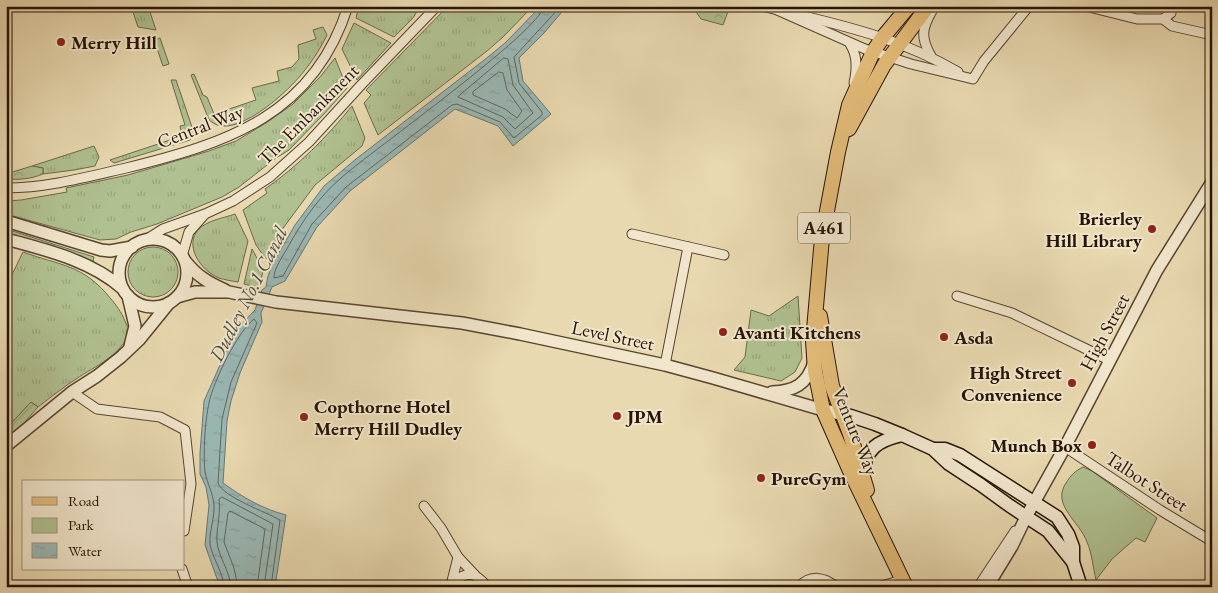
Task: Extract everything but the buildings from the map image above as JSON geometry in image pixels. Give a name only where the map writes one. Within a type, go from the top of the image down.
[{"type":"main road","name":"Venture Way","points":[[904,584],[823,410],[814,362],[813,341],[822,238],[849,105],[873,52],[883,37],[910,6]]},
{"type":"main road","name":"Venture Way","points":[[838,152],[866,96],[889,57],[928,6]]},
{"type":"main road","name":"Venture Way","points":[[817,305],[832,386],[850,434],[867,490],[868,509]]},
{"type":"main road","name":"Level Street","points":[[823,410],[842,414],[902,435],[933,449],[949,464],[1048,531],[1073,562]]},
{"type":"main road","points":[[862,475],[868,453],[883,440],[902,435]]},
{"type":"main road","name":"Level Street","points":[[933,449],[945,448],[960,455],[1058,517],[1073,547],[1073,562]]},
{"type":"main road","points":[[1073,562],[1081,587]]},
{"type":"street","name":"Central Way","points":[[6,188],[67,182],[163,159],[240,131],[277,110],[304,86],[329,52],[348,6]]},
{"type":"street","name":"The Embankment","points":[[423,22],[430,6]]},
{"type":"street","name":"The Embankment","points":[[144,241],[164,229],[205,214],[239,198],[270,177],[309,142],[368,77],[438,6]]},
{"type":"street","points":[[762,6],[854,28],[883,37],[931,56],[967,77]]},
{"type":"street","points":[[931,56],[923,43],[923,31],[927,18],[934,6]]},
{"type":"street","points":[[777,10],[850,44],[889,57],[973,79],[984,61],[1029,6]]},
{"type":"street","points":[[1085,6],[1137,19],[1163,19],[1171,13],[1172,6]]},
{"type":"street","points":[[1163,19],[1172,26],[1212,35]]},
{"type":"street","points":[[883,37],[889,57]]},
{"type":"street","points":[[849,105],[857,70],[854,50],[850,44]]},
{"type":"street","name":"High Street","points":[[988,587],[1065,447],[1156,270],[1212,182]]},
{"type":"street","name":"The Embankment","points":[[183,258],[189,232],[205,214]]},
{"type":"street","points":[[6,222],[100,250],[110,251],[132,247],[144,241],[161,240],[169,244],[183,258],[193,272],[204,280],[229,292]]},
{"type":"street","points":[[632,234],[724,255]]},
{"type":"street","points":[[6,239],[86,265],[101,272],[134,301],[148,307],[155,307],[195,292],[229,292]]},
{"type":"street","points":[[130,348],[135,326],[125,293],[119,281],[119,271],[125,254],[132,247]]},
{"type":"street","points":[[665,365],[688,247]]},
{"type":"street","points":[[6,446],[72,392],[97,376],[139,340],[185,284],[186,269],[183,258]]},
{"type":"street","name":"Level Street","points":[[229,292],[276,302],[462,323],[520,334],[665,365],[823,410]]},
{"type":"street","points":[[958,296],[1012,313],[1109,360]]},
{"type":"street","points":[[763,392],[788,391],[799,385],[811,370],[814,362]]},
{"type":"street","points":[[72,392],[97,409],[160,417],[185,430],[191,484],[185,524]]},
{"type":"street","name":"Talbot Street","points":[[1065,447],[1147,501],[1208,539],[1212,539]]},
{"type":"street","points":[[424,506],[441,528],[458,556],[475,575],[481,578],[487,587]]},
{"type":"street","points":[[978,587],[1026,516]]},
{"type":"street","points":[[451,586],[458,556]]},
{"type":"street","points":[[182,570],[188,587]]},
{"type":"street","points":[[451,586],[459,578],[475,575]]},
{"type":"street","points":[[800,587],[803,582],[813,578],[822,578],[836,587]]},
{"type":"street","points":[[878,587],[904,584]]},
{"type":"green space","points":[[131,6],[148,6],[156,30],[138,27]]},
{"type":"green space","points":[[359,6],[420,6],[413,18],[394,37],[356,18]]},
{"type":"green space","points":[[448,6],[533,6],[487,51],[378,135],[364,103],[371,95],[366,90]]},
{"type":"green space","points":[[692,6],[730,6],[723,25],[701,19]]},
{"type":"green space","points":[[354,23],[391,43],[357,80],[342,49]]},
{"type":"green space","points":[[323,27],[327,35],[321,47],[297,80],[277,99],[255,115],[236,124],[221,126],[209,120],[191,75],[194,74],[214,114],[256,100],[252,88],[279,81],[277,71],[292,67],[299,59],[298,45],[316,39],[313,30]]},
{"type":"green space","points":[[160,38],[169,64],[163,66],[154,40]]},
{"type":"green space","points":[[335,58],[347,88],[289,150],[239,187],[222,197],[116,239],[100,240],[6,214],[6,201],[67,192],[66,188],[128,175],[236,141],[293,104],[320,77]]},
{"type":"green space","points":[[171,80],[176,80],[192,127],[190,140],[114,163],[110,160],[182,136],[180,126],[185,125]]},
{"type":"green space","points":[[352,106],[365,138],[362,146],[315,185],[281,231],[266,259],[256,245],[243,210],[267,193],[265,189],[312,150]]},
{"type":"green space","points":[[94,146],[99,157],[95,166],[43,174],[43,168],[32,166]]},
{"type":"green space","points":[[32,166],[43,168],[43,174],[25,179],[6,179],[6,174]]},
{"type":"green space","points":[[235,214],[248,241],[238,282],[219,278],[206,270],[196,257],[193,242],[195,235],[203,226],[211,221]]},
{"type":"green space","points":[[6,229],[94,257],[93,262],[42,244],[6,234]]},
{"type":"green space","points":[[153,247],[167,251],[174,258],[178,272],[174,286],[167,293],[153,297],[139,293],[132,286],[128,272],[132,258],[139,251]]},
{"type":"green space","points":[[252,249],[263,269],[260,288],[244,284]]},
{"type":"green space","points":[[23,252],[81,272],[101,288],[116,305],[127,326],[131,326],[128,335],[118,350],[104,362],[69,384],[38,407],[31,402],[6,429],[6,287]]},
{"type":"green space","points":[[798,296],[802,358],[795,372],[781,381],[734,370],[745,357],[751,310],[769,316]]},
{"type":"green space","points":[[31,402],[38,407],[18,430],[6,438],[6,429]]},
{"type":"green space","points":[[1083,467],[1092,471],[1157,518],[1145,542],[1136,538],[1112,559],[1096,580],[1087,542],[1068,513],[1062,499],[1062,491],[1071,475]]},
{"type":"water","points":[[541,6],[567,6],[519,58],[523,81],[551,114],[513,146],[498,126],[455,109],[350,191],[317,227],[285,281],[272,287],[261,313],[262,322],[240,373],[231,401],[227,421],[223,483],[253,502],[286,515],[275,587],[220,587],[205,545],[209,505],[206,487],[200,474],[204,401],[232,338],[238,328],[255,310],[262,290],[266,287],[273,263],[295,225],[324,186],[505,43]]},
{"type":"place","name":"Merry Hill","points":[[61,42]]},
{"type":"place","name":"Brierley Hill Library","points":[[1152,229]]},
{"type":"place","name":"Avanti Kitchens","points":[[723,332]]},
{"type":"place","name":"Asda","points":[[944,337]]},
{"type":"place","name":"High Street Convenience","points":[[1072,383]]},
{"type":"place","name":"JPM","points":[[617,416]]},
{"type":"place","name":"Copthorne Hotel Merry Hill Dudley","points":[[304,417]]},
{"type":"place","name":"Munch Box","points":[[1092,445]]},
{"type":"place","name":"PureGym","points":[[761,478]]},
{"type":"water label","name":"Dudley No.1 Canal","points":[[248,294]]}]
